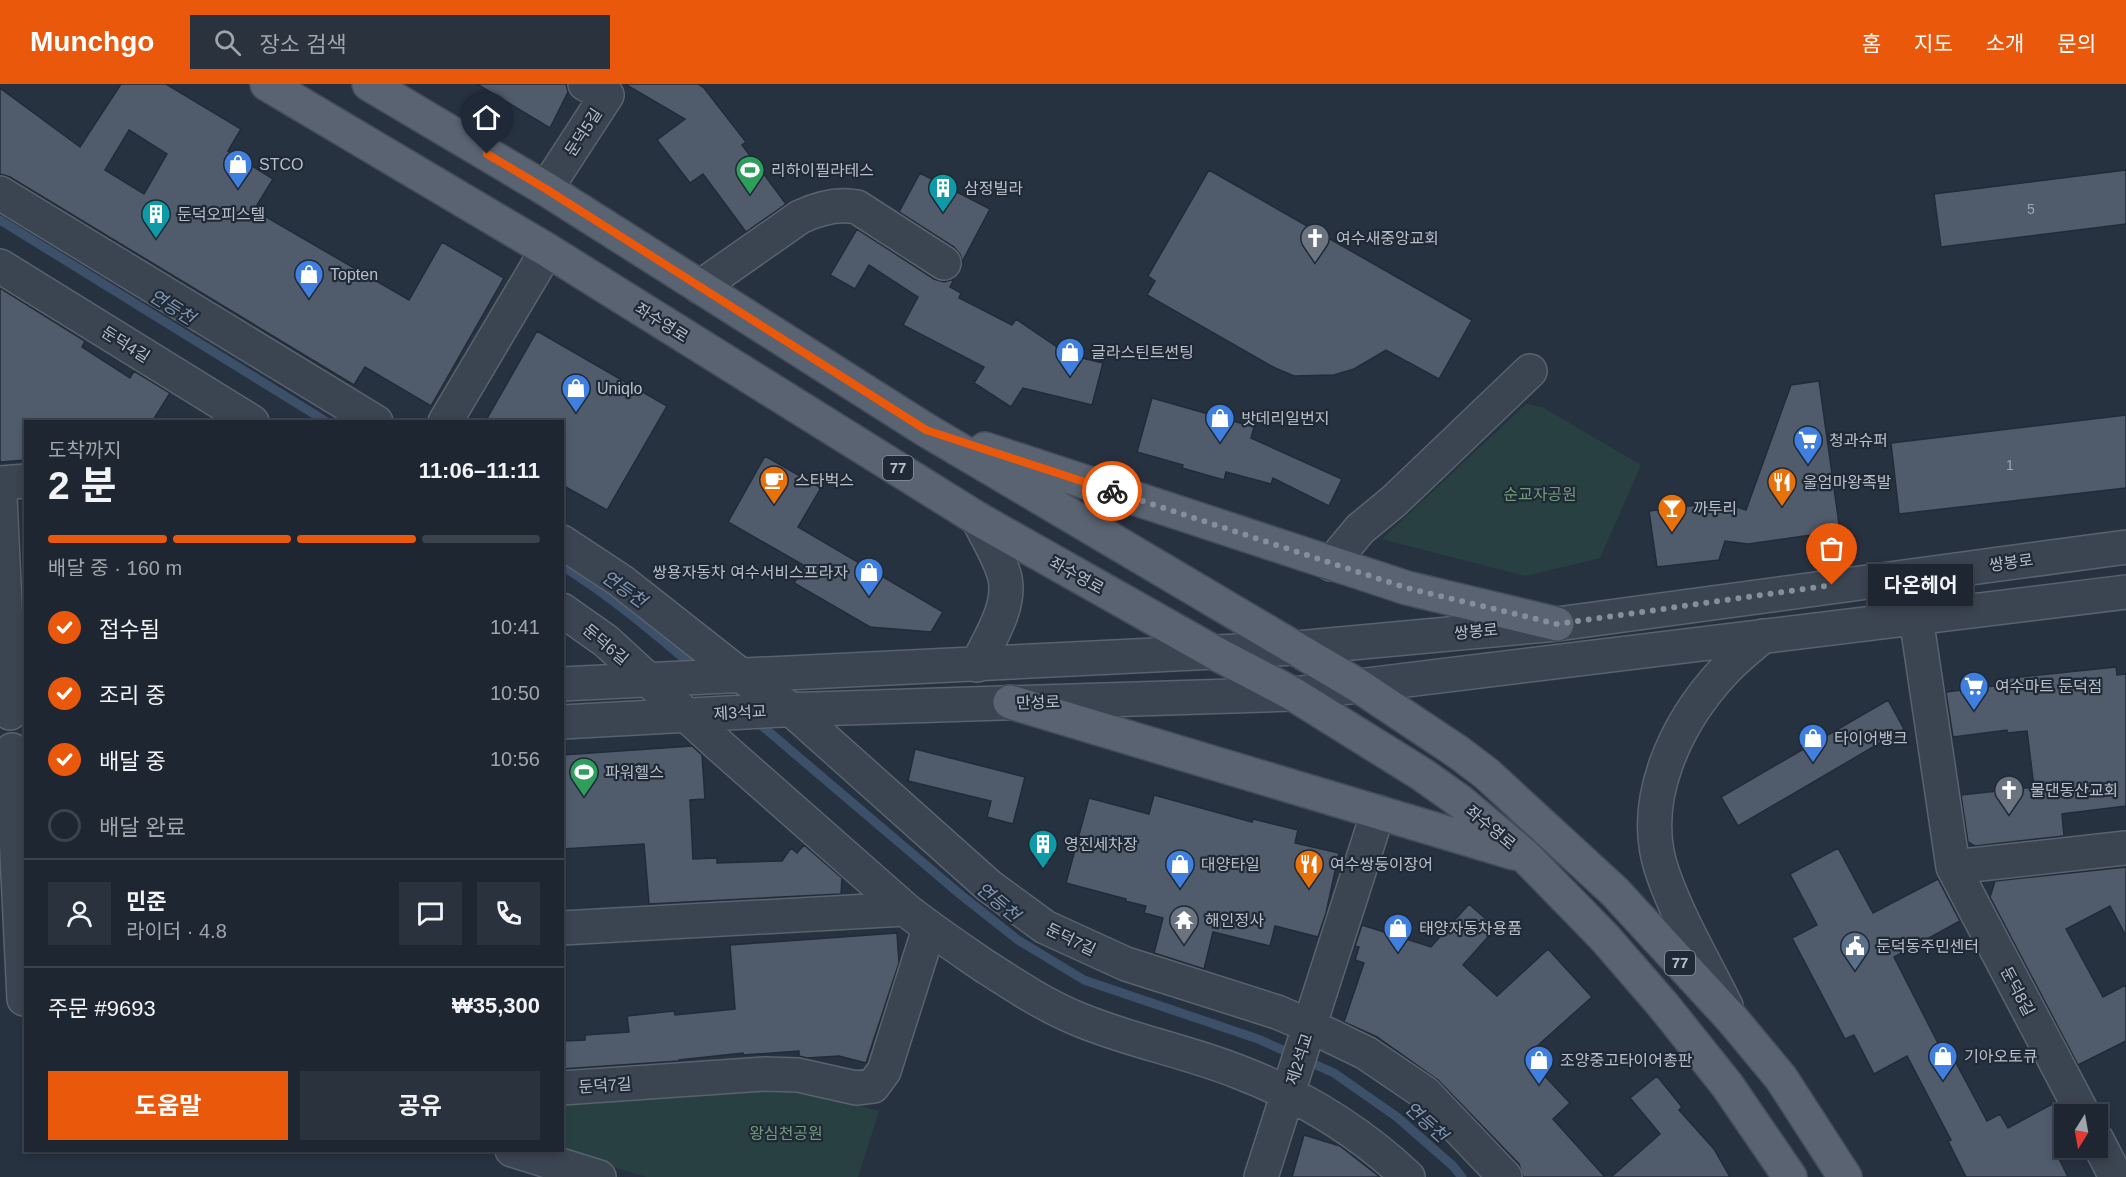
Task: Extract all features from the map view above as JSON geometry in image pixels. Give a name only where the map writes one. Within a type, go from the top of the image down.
[{"type":"main road","name":"좌수영로","points":[[267,84],[547,250],[978,519],[1217,654],[1293,694],[1461,802],[1525,856],[1605,938],[1663,1005],[1727,1085],[1790,1177]]},
{"type":"main road","name":"77","points":[[369,84],[546,189],[926,430],[1359,686],[1458,752],[1487,774],[1616,892],[1732,1019],[1781,1078],[1845,1177]]},
{"type":"main road","points":[[926,430],[1407,588],[1557,624]]},
{"type":"main road","points":[[1010,702],[1525,856]]},
{"type":"street","name":"둔덕5길","points":[[546,189],[607,95],[585,84]]},
{"type":"street","points":[[0,193],[373,420]]},
{"type":"street","points":[[700,287],[800,217],[814,210],[831,206],[857,207],[944,263]]},
{"type":"street","points":[[447,420],[547,250]]},
{"type":"street","name":"둔덕4길","points":[[0,266],[249,420]]},
{"type":"street","points":[[1331,564],[1360,529],[1395,501],[1530,371]]},
{"type":"street","points":[[0,483],[24,481]]},
{"type":"street","points":[[0,497],[12,713]]},
{"type":"street","points":[[976,665],[1003,610],[1006,593],[1005,577],[978,519]]},
{"type":"street","name":"둔덕7길","points":[[564,543],[621,581],[734,677],[787,710],[989,886],[1045,927],[1126,964],[1276,1012],[1366,1053],[1425,1093],[1499,1170]]},
{"type":"street","name":"쌍봉로","points":[[1217,654],[1557,624],[1876,579],[2126,547]]},
{"type":"street","points":[[1876,579],[1883,622]]},
{"type":"street","points":[[1293,694],[2126,592]]},
{"type":"street","name":"둔덕6길","points":[[564,611],[606,641],[647,680]]},
{"type":"street","name":"둔덕8길","points":[[1916,617],[1953,867],[2079,1104]]},
{"type":"street","points":[[1732,1019],[1662,873],[1655,844],[1655,813],[1660,780],[1673,747],[1691,716],[1726,669],[1763,636]]},
{"type":"street","points":[[564,684],[1217,654]]},
{"type":"street","points":[[647,680],[691,715],[917,919],[1024,992],[1080,1020],[1237,1071],[1288,1093],[1338,1122],[1385,1156],[1408,1177]]},
{"type":"street","name":"만성로","points":[[787,710],[1293,694]]},
{"type":"street","name":"제3석교","points":[[691,715],[787,710]]},
{"type":"street","points":[[564,722],[691,715]]},
{"type":"street","points":[[12,750],[24,956],[16,997]]},
{"type":"street","name":"제2석교","points":[[1288,1093],[1378,812]]},
{"type":"street","points":[[1953,867],[2126,848]]},
{"type":"street","points":[[564,928],[917,919]]},
{"type":"street","name":"둔덕7길","points":[[564,1088],[765,1074],[798,1075],[856,1088],[873,1086],[884,1071],[917,919]]},
{"type":"street","points":[[1262,1177],[1288,1093]]},
{"type":"street","points":[[518,1152],[599,1177]]},
{"type":"street","points":[[2106,1158],[2116,1177]]},
{"type":"green space","name":"순교자공원","points":[[1526,404],[1542,407],[1641,465],[1600,558],[1525,576],[1382,539]]},
{"type":"green space","name":"왕심천공원","points":[[791,1087],[879,1111],[858,1177],[647,1177],[560,1152],[564,1152],[564,1100]]},
{"type":"building","points":[[121,84],[166,84],[241,129],[228,151],[273,179],[254,210],[409,300],[442,242],[504,278],[431,406],[365,367],[354,385],[10,177],[0,174],[0,88],[80,147]],"holes":[[[129,130],[167,154],[144,194],[105,170]]]},
{"type":"building","points":[[477,84],[566,84],[568,92],[550,128]]},
{"type":"building","points":[[625,84],[698,84],[704,88],[746,142],[742,145],[786,204],[746,232],[703,174],[690,183],[657,140],[685,119]]},
{"type":"building","name":"여수새중앙교회","points":[[1209,170],[1472,320],[1439,379],[1386,350],[1354,369],[1334,375],[1294,376],[1275,368],[1147,295],[1155,281],[1148,276]]},
{"type":"building","points":[[2126,170],[2126,224],[1941,247],[1934,194]]},
{"type":"building","name":"삼정빌라","points":[[920,173],[990,209],[962,262],[960,254],[954,247],[899,212]]},
{"type":"building","points":[[857,229],[934,279],[944,282],[954,279],[950,287],[961,293],[959,298],[1012,325],[1016,319],[1069,355],[1103,363],[1092,405],[1023,388],[1011,407],[974,383],[984,367],[903,325],[918,297],[869,265],[855,289],[830,275]]},
{"type":"building","points":[[0,288],[85,341],[82,347],[130,378],[134,371],[170,393],[153,420],[24,420],[24,460],[0,462]]},
{"type":"building","name":"Uniqlo","points":[[537,331],[667,406],[607,510],[564,486],[564,420],[486,420]]},
{"type":"building","points":[[1819,381],[1840,531],[1748,544],[1725,541],[1719,560],[1657,567],[1649,511],[1721,502],[1746,510],[1791,385]]},
{"type":"building","points":[[1152,398],[1254,427],[1251,438],[1342,479],[1329,506],[1273,478],[1271,484],[1226,472],[1224,480],[1137,452]]},
{"type":"building","points":[[2126,415],[2126,488],[1899,514],[1891,443]]},
{"type":"building","points":[[765,456],[821,488],[798,527],[943,612],[931,632],[870,627],[794,583],[805,566],[728,522]]},
{"type":"building","points":[[2116,667],[2117,675],[2126,674],[2126,806],[2062,814],[2064,836],[1975,846],[1968,842],[1961,795],[2034,787],[2027,731],[2007,733],[2007,730],[1953,737],[1946,692],[2001,685],[2000,679]]},
{"type":"building","name":"타이어뱅크","points":[[1888,700],[1904,729],[1738,826],[1721,797]]},
{"type":"building","points":[[692,746],[702,755],[705,799],[690,800],[693,859],[717,858],[717,863],[782,861],[791,848],[797,853],[804,845],[842,878],[841,894],[649,904],[644,844],[564,849],[564,755]]},
{"type":"building","points":[[915,749],[1025,777],[1013,824],[987,817],[991,801],[908,781]]},
{"type":"building","points":[[1154,795],[1252,822],[1253,819],[1298,830],[1295,843],[1339,853],[1326,913],[1318,937],[1275,926],[1270,946],[1213,932],[1204,969],[1154,953],[1163,918],[1144,913],[1146,906],[1066,883],[1089,798],[1149,814]]},
{"type":"building","points":[[1838,848],[1873,913],[1938,879],[1960,921],[1894,957],[1940,1047],[1946,1044],[1987,1121],[2000,1114],[2008,1128],[2056,1102],[2057,1104],[2054,1104],[2054,1158],[2059,1158],[2068,1177],[1966,1177],[1948,1141],[1951,1140],[1907,1056],[1874,1074],[1854,1035],[1845,1039],[1792,938],[1817,925],[1790,874]]},
{"type":"building","points":[[2126,867],[2126,936],[2110,906],[2066,929],[2103,997],[2126,985],[2126,1041],[2078,1065],[1990,897],[1995,881]]},
{"type":"building","points":[[1469,904],[1496,928],[1463,965],[1497,996],[1548,949],[1592,997],[1526,1056],[1570,1103],[1553,1119],[1605,1177],[1523,1177],[1519,1164],[1438,1080],[1377,1037],[1344,1022],[1364,963],[1355,960],[1359,947],[1355,946],[1362,925],[1431,947]]},
{"type":"building","points":[[897,933],[899,963],[866,1063],[839,1056],[807,1058],[799,1056],[799,1051],[743,1055],[743,1053],[679,1061],[564,1069],[564,1041],[585,1040],[585,1035],[629,1032],[627,1016],[674,1011],[675,1015],[735,1009],[730,945]]},
{"type":"building","points":[[1657,1076],[1682,1107],[1679,1110],[1714,1149],[1730,1177],[1611,1177],[1660,1134],[1630,1098]]},
{"type":"building","points":[[1304,1135],[1340,1146],[1380,1177],[1292,1177]]},
{"type":"waterway","name":"연등천","points":[[0,220],[324,420]]},
{"type":"waterway","name":"연등천","points":[[564,567],[630,614],[695,668]]},
{"type":"waterway","name":"연등천","points":[[755,720],[961,895],[1018,940],[1084,980],[1258,1039],[1334,1073],[1397,1117],[1453,1166],[1462,1177]]},
{"type":"way so far","points":[[1112,491],[1407,588],[1557,624],[1832,585]]},
{"type":"place","name":"STCO","points":[[238,190]]},
{"type":"place","name":"리하이필라테스","points":[[750,196]]},
{"type":"place","name":"삼정빌라","points":[[943,214]]},
{"type":"place","name":"둔덕오피스텔","points":[[156,240]]},
{"type":"place","name":"여수새중앙교회","points":[[1315,264]]},
{"type":"place","name":"Topten","points":[[309,300]]},
{"type":"place","name":"글라스틴트썬팅","points":[[1070,378]]},
{"type":"place","name":"Uniqlo","points":[[576,414]]},
{"type":"place","name":"밧데리일번지","points":[[1220,444]]},
{"type":"place","name":"청과슈퍼","points":[[1808,466]]},
{"type":"place","name":"스타벅스","points":[[774,506]]},
{"type":"place","name":"울엄마왕족발","points":[[1782,508]]},
{"type":"place","name":"까투리","points":[[1672,534]]},
{"type":"place","name":"다온헤어","points":[[1832,585]]},
{"type":"place","name":"쌍용자동차 여수서비스프라자","points":[[869,598]]},
{"type":"place","name":"여수마트 둔덕점","points":[[1974,712]]},
{"type":"place","name":"타이어뱅크","points":[[1813,764]]},
{"type":"place","name":"파워헬스","points":[[584,798]]},
{"type":"place","name":"물댄동산교회","points":[[2009,816]]},
{"type":"place","name":"영진세차장","points":[[1043,870]]},
{"type":"place","name":"대양타일","points":[[1180,890]]},
{"type":"place","name":"여수쌍둥이장어","points":[[1309,890]]},
{"type":"place","name":"해인정사","points":[[1184,946]]},
{"type":"place","name":"태양자동차용품","points":[[1398,954]]},
{"type":"place","name":"둔덕동주민센터","points":[[1855,972]]},
{"type":"place","name":"기아오토큐","points":[[1943,1082]]},
{"type":"place","name":"조양중고타이어총판","points":[[1539,1086]]},
{"type":"route","points":[[487,154],[926,430],[1112,491]]}]
